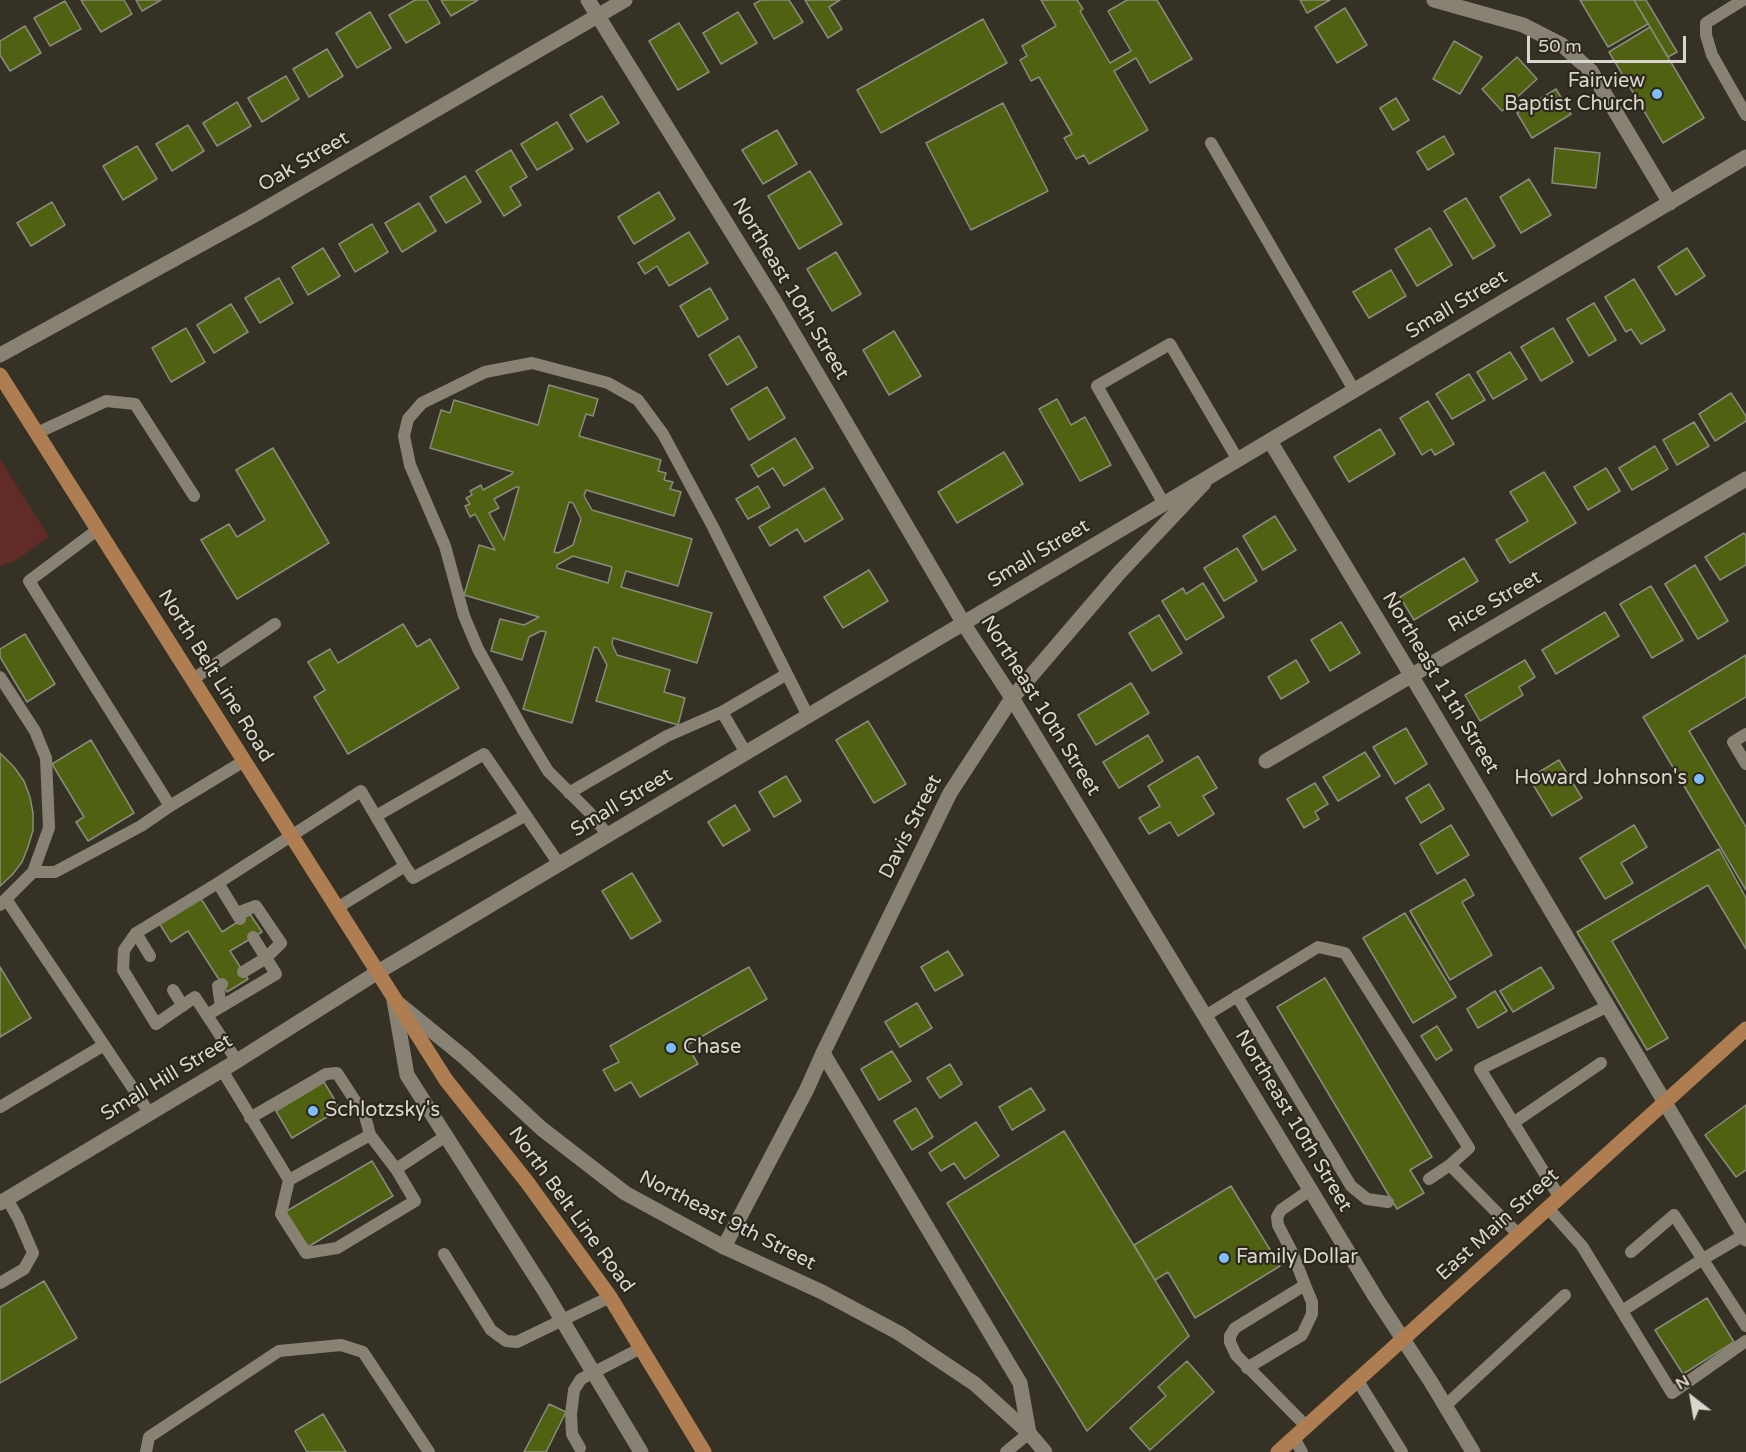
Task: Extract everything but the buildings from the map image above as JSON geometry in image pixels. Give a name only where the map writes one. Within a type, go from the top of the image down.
[{"type":"main road","name":"North Belt Line Road","points":[[0,375],[446,1080],[527,1182],[610,1297],[705,1452]]},
{"type":"main road","name":"East Main Street","points":[[1278,1452],[1746,1029]]},
{"type":"street","name":"Northeast 10th Street","points":[[588,0],[775,302],[964,623],[1012,698],[1376,1298],[1473,1452]]},
{"type":"street","name":"Oak Street","points":[[0,355],[251,217],[625,0]]},
{"type":"street","points":[[1434,0],[1523,25],[1562,45],[1591,71],[1670,202]]},
{"type":"street","name":"Small Street","points":[[354,987],[1746,157]]},
{"type":"street","name":"Northeast 11th Street","points":[[1270,441],[1745,1237]]},
{"type":"street","name":"Davis Street","points":[[724,1247],[807,1089],[950,793],[1012,698],[1119,573],[1210,476]]},
{"type":"street","name":"Rice Street","points":[[1266,761],[1746,480]]},
{"type":"street","name":"Small Hill Street","points":[[4,1201],[237,1061],[354,987]]},
{"type":"street","name":"Northeast 9th Street","points":[[394,1000],[464,1057],[542,1129],[625,1193],[724,1247],[822,1292],[899,1334],[975,1384],[1029,1433],[1045,1452]]},
{"type":"street","name":"North Belt Line Road","points":[[394,1000],[407,1075],[594,1373],[638,1451]]},
{"type":"street","name":"Northeast 9th Street","points":[[823,1053],[1020,1383],[1029,1433]]},
{"type":"lane","points":[[1743,0],[1706,23],[1706,35],[1712,55],[1746,115]]},
{"type":"lane","points":[[1210,143],[1354,390]]},
{"type":"lane","points":[[1164,504],[1096,386],[1170,344],[1238,460]]},
{"type":"lane","points":[[608,835],[590,812],[548,771],[478,649],[464,616],[445,546],[410,465],[404,436],[408,419],[422,403],[484,372],[532,363],[608,383],[638,400],[663,434],[713,527],[808,716]]},
{"type":"lane","points":[[37,433],[106,400],[135,404],[194,496]]},
{"type":"lane","points":[[98,530],[29,581],[170,806]]},
{"type":"lane","points":[[193,680],[275,624]]},
{"type":"lane","points":[[569,793],[667,736],[722,712],[787,674]]},
{"type":"lane","points":[[0,677],[35,731],[46,758],[49,828],[33,872],[3,902],[105,1045],[150,1114]]},
{"type":"lane","points":[[722,712],[746,753]]},
{"type":"lane","points":[[1746,734],[1733,742],[1746,765]]},
{"type":"lane","points":[[376,816],[484,754],[559,864]]},
{"type":"lane","points":[[33,872],[55,872],[141,826],[244,760]]},
{"type":"lane","points":[[237,1061],[195,997],[156,1024],[123,970],[124,950],[136,933],[361,791],[413,878],[526,815]]},
{"type":"lane","points":[[338,908],[405,866]]},
{"type":"lane","points":[[218,883],[239,916],[256,906],[281,943],[266,958],[243,972]]},
{"type":"lane","points":[[136,933],[150,956]]},
{"type":"lane","points":[[207,1015],[276,974],[254,937]]},
{"type":"lane","points":[[1205,1016],[1318,947],[1345,953],[1469,1148],[1429,1179]]},
{"type":"lane","points":[[221,1007],[218,986],[222,984]]},
{"type":"lane","points":[[173,990],[183,1006]]},
{"type":"lane","points":[[1237,996],[1351,1186],[1367,1199],[1388,1202]]},
{"type":"lane","points":[[1608,1006],[1480,1069],[1513,1123],[1554,1203],[1672,1393],[1746,1341]]},
{"type":"lane","points":[[0,1107],[105,1045]]},
{"type":"lane","points":[[1513,1123],[1601,1063]]},
{"type":"lane","points":[[222,1070],[250,1118],[289,1180],[281,1214],[306,1253],[337,1248],[415,1201],[396,1169],[370,1135],[365,1116],[337,1072],[326,1074],[250,1118]]},
{"type":"lane","points":[[289,1180],[370,1135]]},
{"type":"lane","points":[[396,1169],[446,1136]]},
{"type":"lane","points":[[1450,1165],[1519,1235]]},
{"type":"lane","points":[[1247,1368],[1302,1335],[1312,1314],[1312,1302],[1292,1252],[1278,1225],[1277,1217],[1281,1210],[1310,1190]]},
{"type":"lane","points":[[0,1283],[24,1269],[33,1253],[18,1218],[4,1201]]},
{"type":"lane","points":[[1631,1252],[1674,1215],[1746,1326]]},
{"type":"lane","points":[[1622,1311],[1703,1259],[1745,1237]]},
{"type":"lane","points":[[444,1254],[491,1330],[506,1341],[517,1342],[610,1297]]},
{"type":"lane","points":[[1305,1285],[1235,1328],[1230,1336],[1236,1355],[1307,1427]]},
{"type":"lane","points":[[1445,1406],[1565,1295]]},
{"type":"lane","points":[[146,1452],[149,1437],[279,1352],[341,1345],[363,1352],[425,1451]]},
{"type":"lane","points":[[582,1451],[572,1434],[574,1390],[581,1379],[641,1348]]},
{"type":"lane","points":[[1358,1381],[1402,1452]]},
{"type":"lane","points":[[1006,1452],[1029,1433]]},
{"type":"lane","points":[[1293,1438],[1302,1452]]},
{"type":"shaded area","points":[[0,459],[49,537],[15,561],[0,566]]},
{"type":"place","name":"Fairview Baptist Church","points":[[1657,94]]},
{"type":"place","name":"Howard Johnson's","points":[[1699,779]]},
{"type":"place","name":"Chase","points":[[671,1048]]},
{"type":"place","name":"Schlotzsky's","points":[[313,1111]]},
{"type":"place","name":"Family Dollar","points":[[1224,1258]]}]
